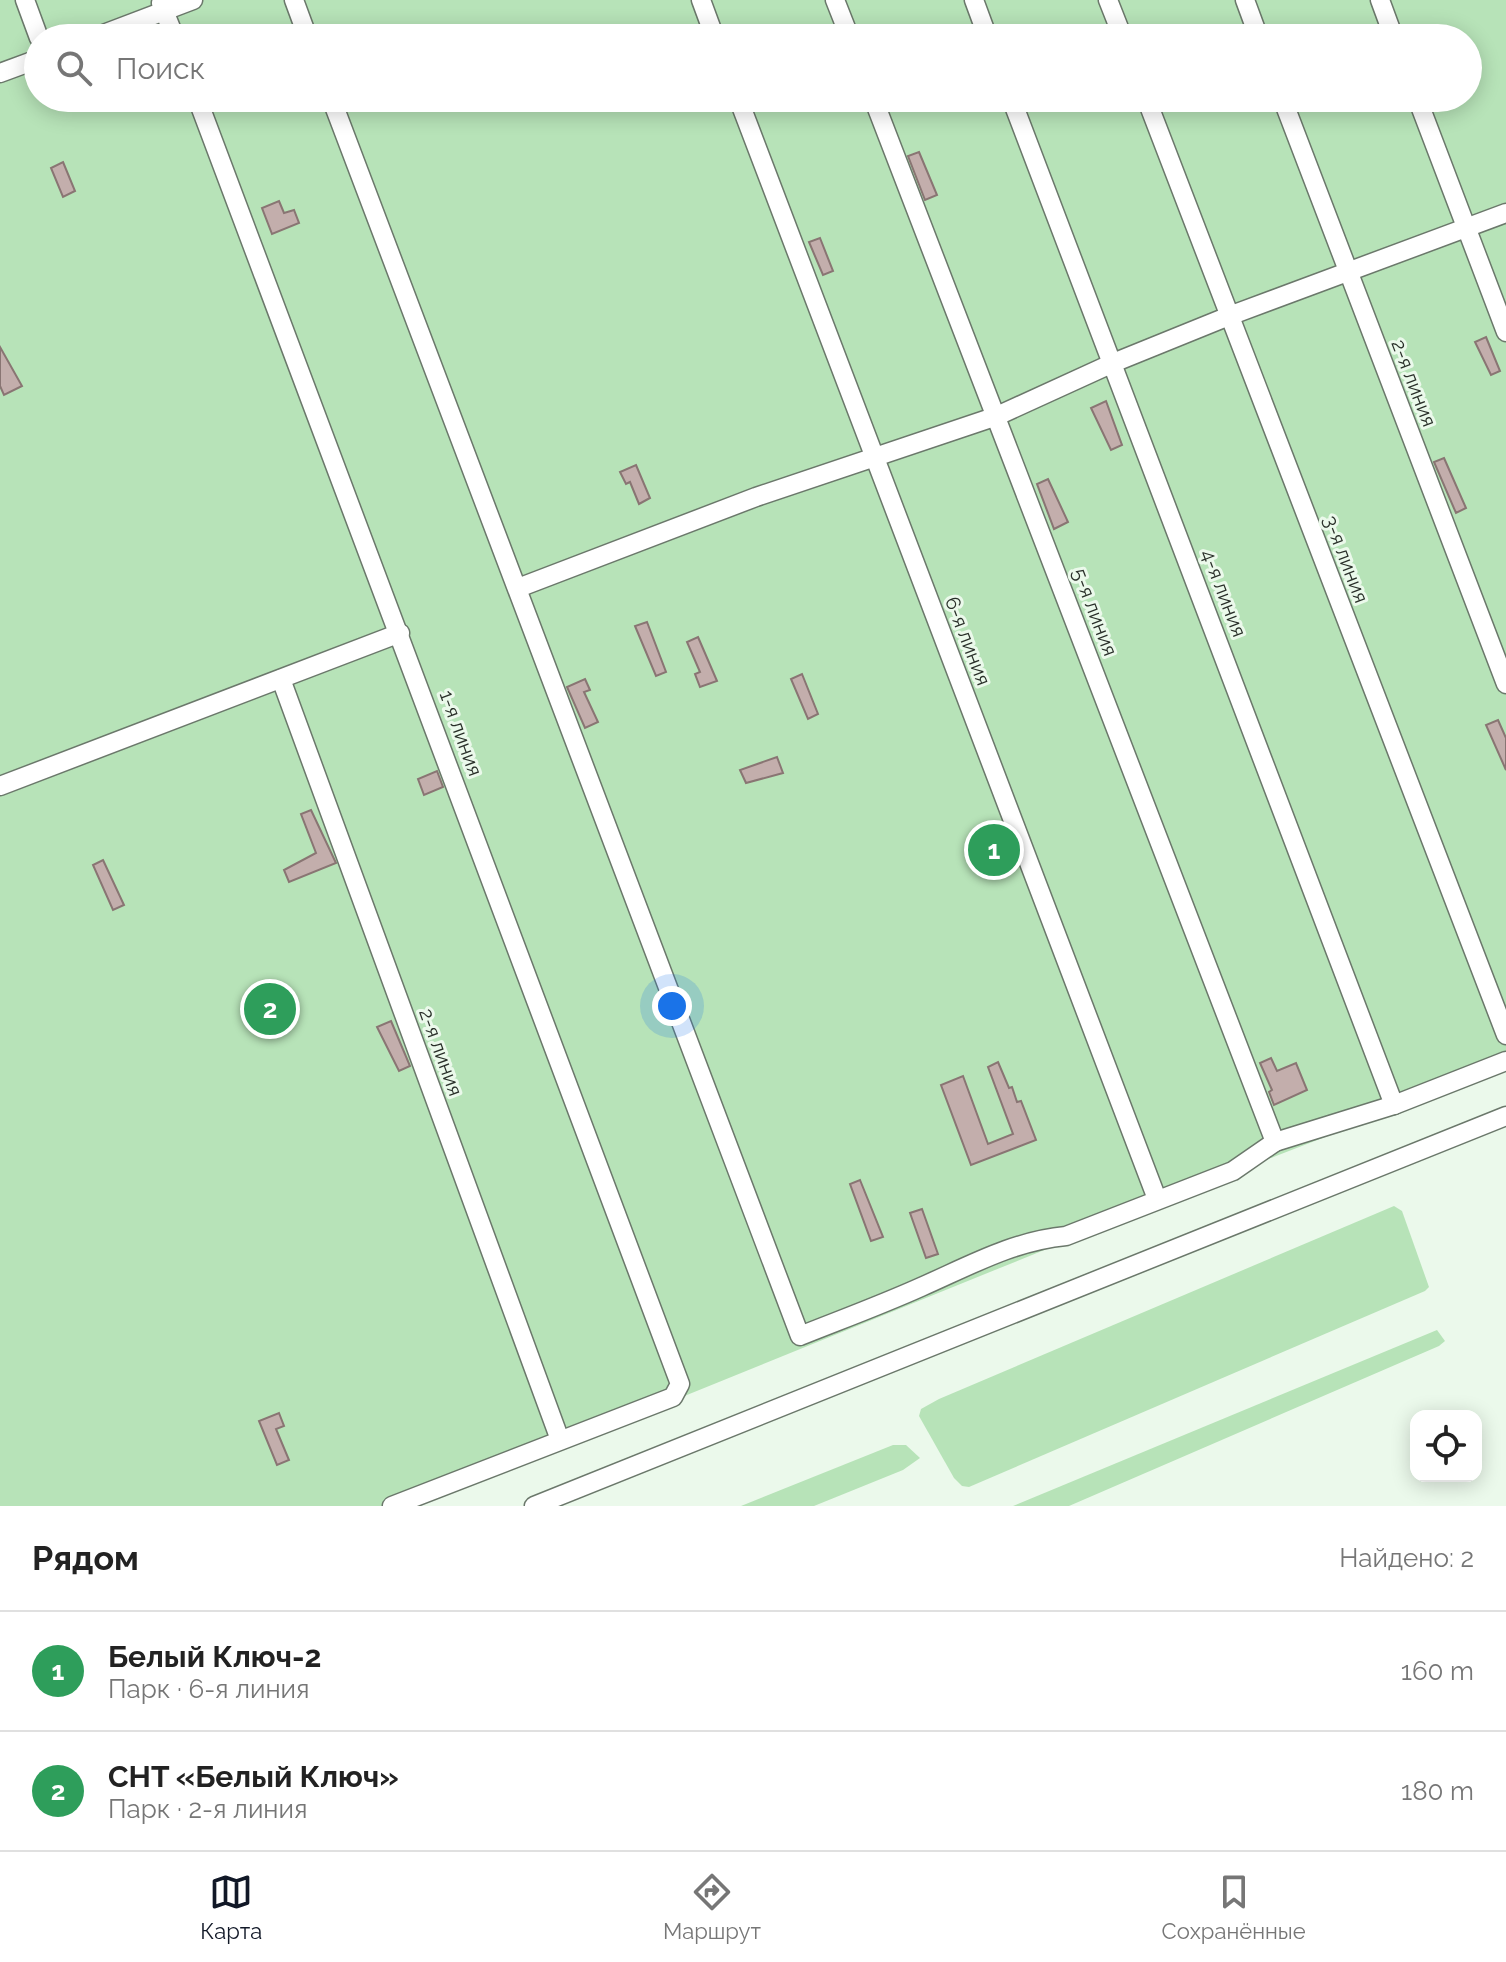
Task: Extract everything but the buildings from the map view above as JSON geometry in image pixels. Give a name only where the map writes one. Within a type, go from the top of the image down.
[{"type":"street","points":[[25,0],[34,24]]},
{"type":"street","points":[[123,24],[162,6],[193,0]]},
{"type":"street","points":[[294,0],[303,24]]},
{"type":"street","points":[[701,0],[710,24]]},
{"type":"street","points":[[835,0],[844,24]]},
{"type":"street","points":[[974,0],[983,24]]},
{"type":"street","points":[[1108,0],[1117,24]]},
{"type":"street","points":[[1245,0],[1254,24]]},
{"type":"street","points":[[1380,0],[1389,24]]},
{"type":"street","points":[[0,73],[24,64]]},
{"type":"street","name":"1-я линия","points":[[202,112],[680,1384],[673,1397],[560,1440]]},
{"type":"street","points":[[336,112],[800,1336],[919,1288],[990,1255],[1039,1238],[1066,1236],[1233,1171],[1275,1142],[1394,1105],[1506,1061]]},
{"type":"street","name":"6-я линия","points":[[743,112],[1157,1199]]},
{"type":"street","name":"5-я линия","points":[[878,112],[1275,1142]]},
{"type":"street","name":"4-я линия","points":[[1016,112],[1394,1105]]},
{"type":"street","name":"3-я линия","points":[[1151,112],[1506,1035]]},
{"type":"street","name":"2-я линия","points":[[1287,112],[1506,684]]},
{"type":"street","points":[[1422,112],[1506,332]]},
{"type":"street","points":[[518,588],[756,497],[997,416],[1113,363],[1229,316],[1506,213]]},
{"type":"street","points":[[0,786],[400,633]]},
{"type":"street","name":"2-я линия","points":[[281,679],[560,1440]]},
{"type":"street","points":[[534,1506],[1506,1116]]},
{"type":"street","points":[[392,1506],[560,1440]]},
{"type":"green space","points":[[0,0],[1506,0],[1506,1067],[1276,1156],[413,1506],[0,1506]]},
{"type":"green space","points":[[1394,1206],[1402,1211],[1429,1287],[1425,1291],[969,1487],[962,1486],[954,1478],[919,1416],[921,1409],[939,1399]]},
{"type":"green space","points":[[1437,1330],[1445,1341],[1439,1346],[1069,1506],[1013,1506]]},
{"type":"green space","points":[[893,1445],[906,1445],[920,1458],[903,1470],[814,1506],[741,1506]]},
{"type":"place","name":"Белый Ключ-2","points":[[994,850]]},
{"type":"place","name":"СНТ «Белый Ключ»","points":[[270,1009]]}]
